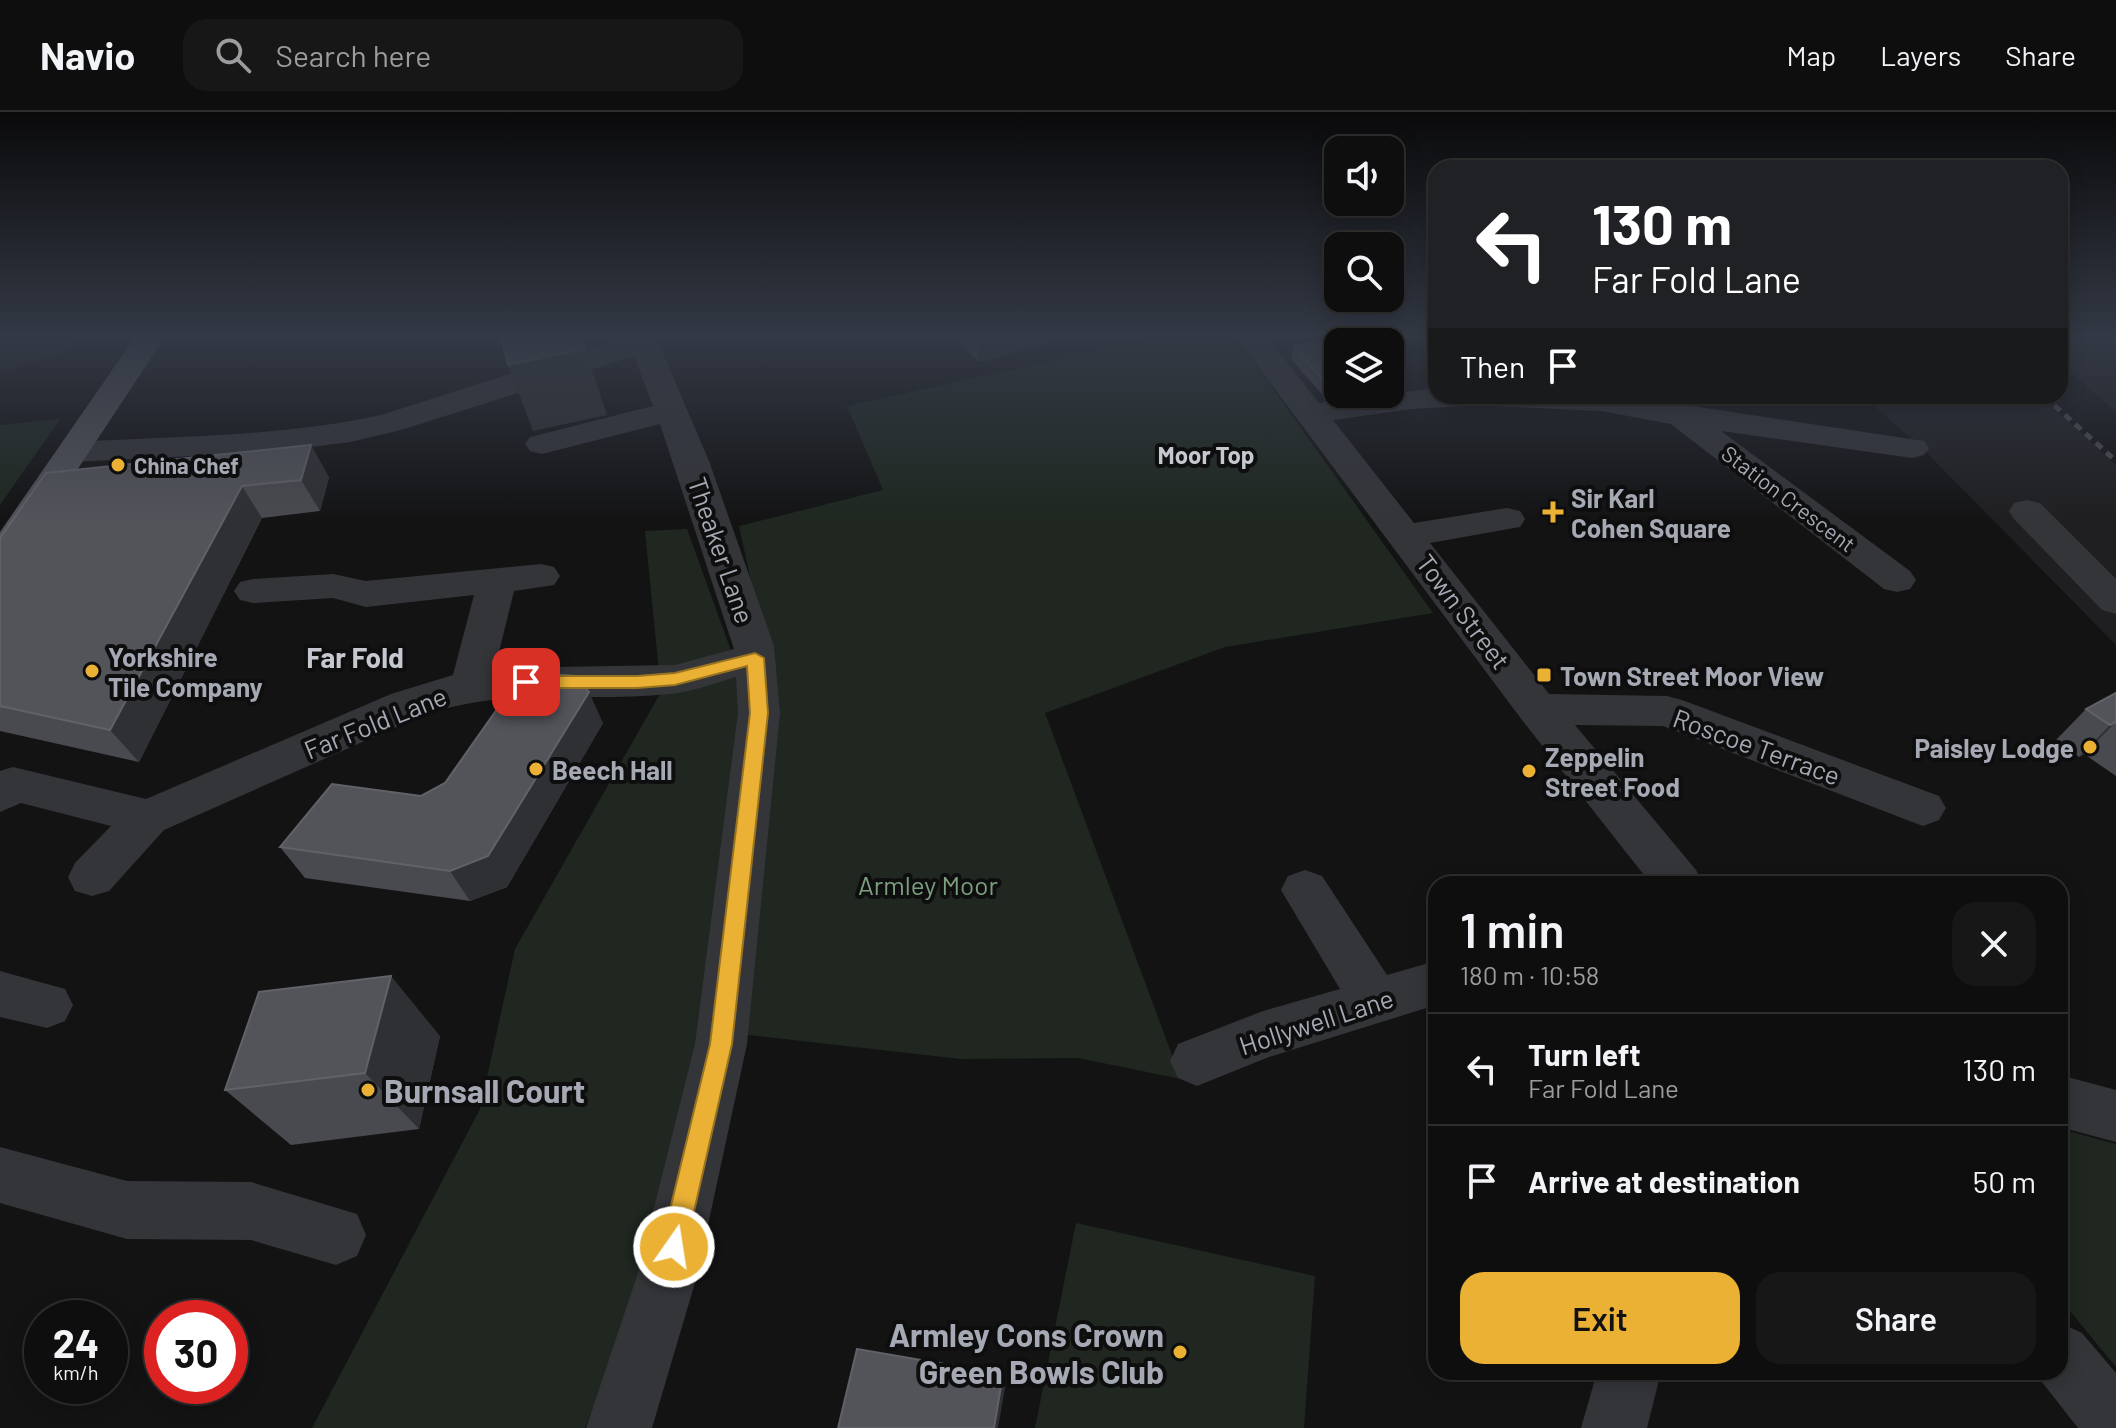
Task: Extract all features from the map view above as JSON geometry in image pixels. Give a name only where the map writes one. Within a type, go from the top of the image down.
[{"type":"main road","points":[[0,559],[109,398]]},
{"type":"street","points":[[73,452],[192,448],[350,432],[468,398]]},
{"type":"street","name":"Theaker Lane","points":[[619,1428],[667,1276],[721,1044],[759,713],[754,646],[727,562],[667,398]]},
{"type":"street","name":"Town Street","points":[[1299,398],[1537,709],[1673,876]]},
{"type":"street","points":[[1311,414],[1422,398]]},
{"type":"street","points":[[1627,404],[1681,416],[1912,448]]},
{"type":"street","points":[[542,444],[672,411]]},
{"type":"street","name":"Station Crescent","points":[[1681,416],[1897,580]]},
{"type":"street","points":[[2027,511],[2116,601]]},
{"type":"street","points":[[1407,536],[1507,519]]},
{"type":"street","points":[[253,591],[333,586],[366,594],[541,576]]},
{"type":"street","points":[[470,687],[497,581]]},
{"type":"street","name":"Far Fold Lane","points":[[92,877],[148,817],[406,705],[450,690],[501,682],[675,679],[755,658]]},
{"type":"street","name":"Roscoe Terrace","points":[[1537,709],[1667,711],[1923,808]]},
{"type":"street","points":[[0,795],[13,784],[148,817]]},
{"type":"street","points":[[1305,890],[1375,1001]]},
{"type":"street","name":"Hollywell Lane","points":[[1197,1061],[1263,1035],[1428,985]]},
{"type":"street","points":[[2068,1103],[2116,1116]]},
{"type":"street","points":[[0,1175],[127,1210],[251,1211],[336,1235]]},
{"type":"street","points":[[2068,1365],[2116,1424]]},
{"type":"street","points":[[1614,1428],[1627,1380]]},
{"type":"shaded area","points":[[2100,398],[2116,398],[2116,412]]},
{"type":"shaded area","points":[[1872,404],[2049,404],[2116,465],[2116,645],[1924,450]]},
{"type":"green space","name":"Armley Moor","points":[[881,398],[1280,398],[1433,613],[1225,647],[1045,713],[1181,1079],[1078,1058],[961,1059],[740,1034],[779,710],[739,526],[883,490],[847,406]]},
{"type":"green space","points":[[60,419],[0,505],[0,425]]},
{"type":"green space","points":[[687,529],[734,659],[742,708],[714,960],[667,1180],[628,1316],[585,1428],[312,1428],[480,1109],[515,949],[661,692],[645,531]]},
{"type":"green space","points":[[2068,1131],[2116,1144],[2116,1367],[2068,1309]]},
{"type":"green space","name":"Armley Cons Crown Green Bowls Club","points":[[1076,1223],[1315,1276],[1304,1428],[1035,1428]]},
{"type":"building","name":"Yorkshire Tile Company","points":[[311,445],[301,480],[242,486],[110,730],[0,706],[0,538],[46,473]]},
{"type":"building","points":[[541,673],[575,676],[589,692],[488,856],[450,871],[280,847],[332,784],[421,796],[445,783],[514,685]]},
{"type":"building","points":[[2116,693],[2116,722],[2110,725],[2086,709]]},
{"type":"building","points":[[391,976],[365,1073],[225,1090],[259,992]]},
{"type":"building","points":[[857,1349],[1003,1374],[994,1428],[838,1428]]},
{"type":"railway","points":[[2053,404],[2116,461]]},
{"type":"place","name":"China Chef","points":[[118,465]]},
{"type":"place","name":"Sir Karl Cohen Square","points":[[1553,512]]},
{"type":"place","name":"Yorkshire Tile Company","points":[[92,671]]},
{"type":"place","name":"Town Street Moor View","points":[[1544,675]]},
{"type":"place","name":"Paisley Lodge","points":[[2090,747]]},
{"type":"place","name":"Beech Hall","points":[[536,769]]},
{"type":"place","name":"Zeppelin Street Food","points":[[1529,771]]},
{"type":"place","name":"Burnsall Court","points":[[368,1090]]},
{"type":"place","name":"Armley Cons Crown Green Bowls Club","points":[[1180,1352]]},
{"type":"district","name":"Moor Top","points":[[1206,454]]},
{"type":"district","name":"Far Fold","points":[[355,657]]},
{"type":"route","points":[[526,682],[675,679],[755,658],[759,713],[721,1044],[674,1247]]}]
